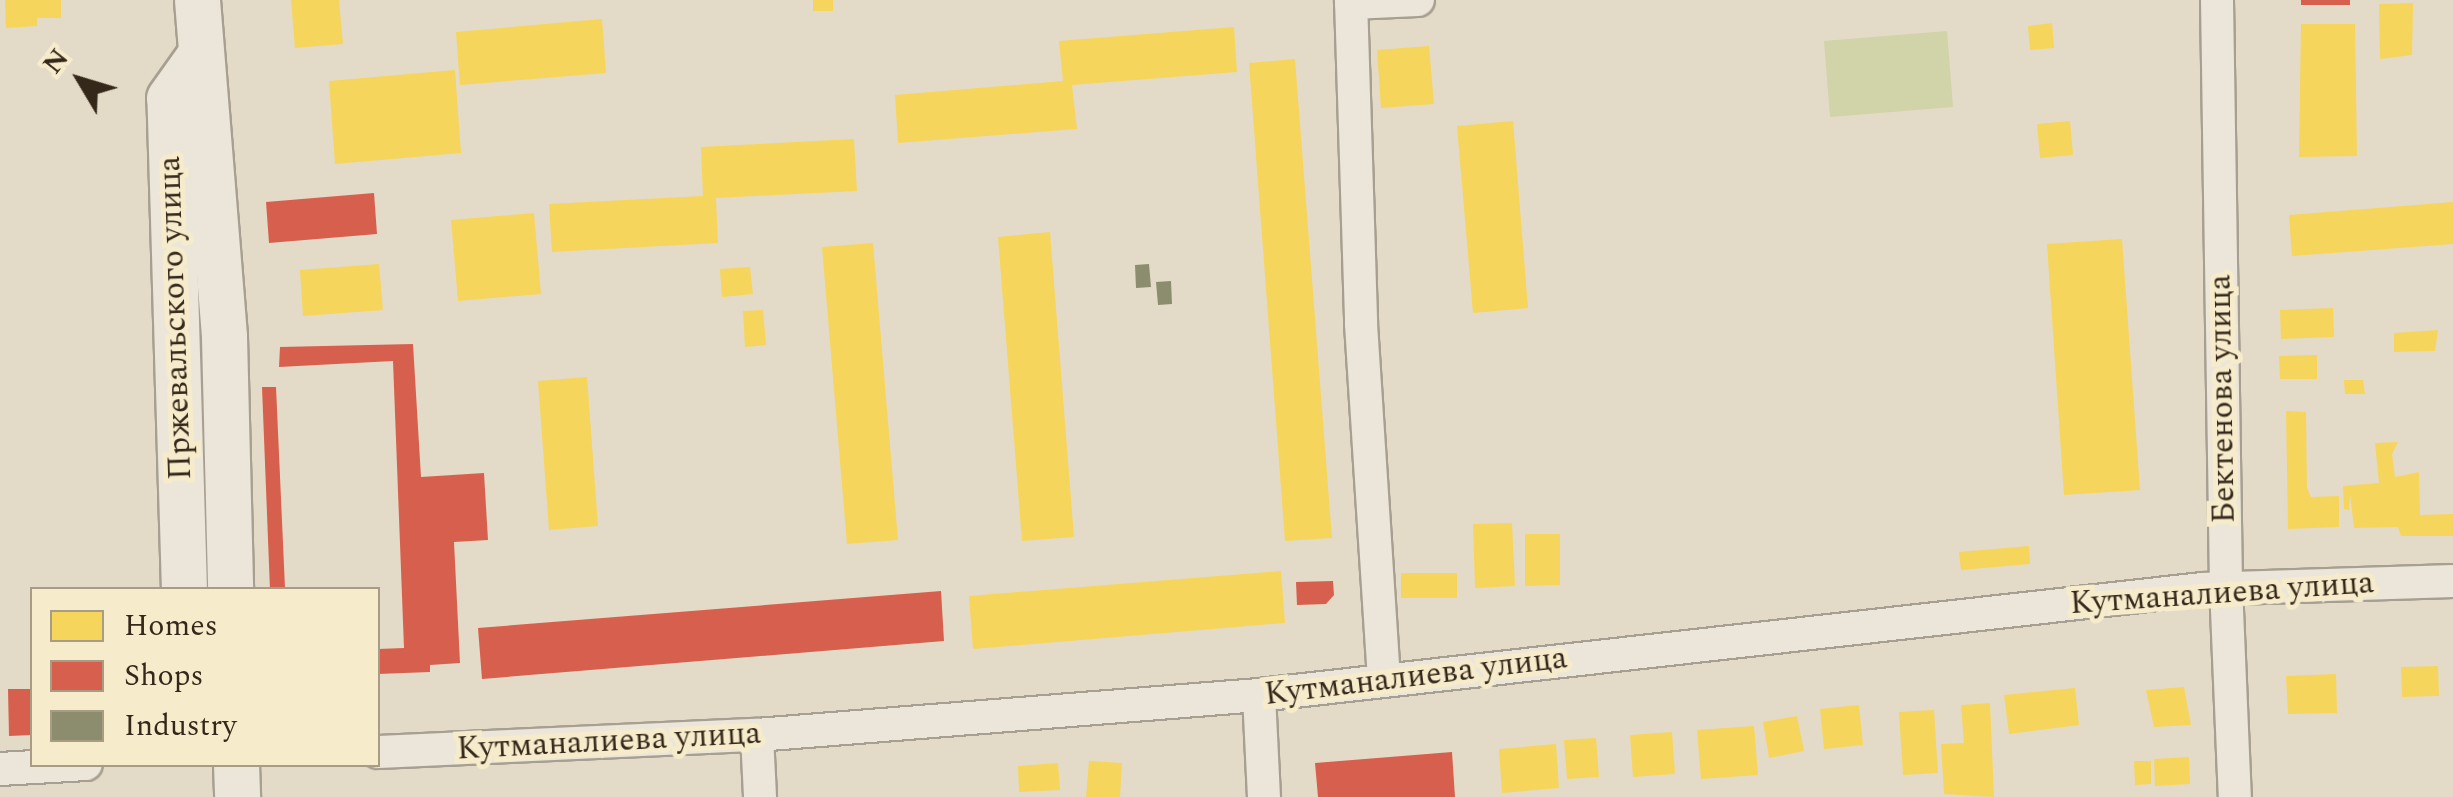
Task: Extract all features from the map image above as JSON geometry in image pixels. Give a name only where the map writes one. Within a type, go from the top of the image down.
[{"type":"main road","name":"Пржевальского улица","points":[[197,0],[224,337],[230,587]]},
{"type":"main road","name":"Пржевальского улица","points":[[184,587],[169,98],[199,56]]},
{"type":"main road","points":[[236,767],[237,797]]},
{"type":"street","points":[[1384,680],[1360,324],[1351,2],[1418,0]]},
{"type":"street","name":"Бектенова улица","points":[[2218,0],[2226,586],[2235,797]]},
{"type":"street","name":"Кутманалиева улица","points":[[380,752],[757,736],[1259,695],[2226,586],[2453,580]]},
{"type":"street","points":[[1259,695],[1264,797]]},
{"type":"street","points":[[757,736],[760,797]]},
{"type":"street","points":[[0,768],[30,767]]},
{"type":"green space","points":[[1947,31],[1953,107],[1830,117],[1824,41]]},
{"type":"building: Homes","points":[[5,0],[61,0],[61,18],[37,18],[37,26],[6,28]]},
{"type":"building: Homes","points":[[291,0],[339,0],[343,44],[295,48]]},
{"type":"building: Homes","points":[[813,0],[833,0],[833,11],[813,11]]},
{"type":"building: Homes","points":[[2413,3],[2412,55],[2380,59],[2379,4]]},
{"type":"building: Homes","points":[[602,19],[606,73],[460,85],[456,32]]},
{"type":"building: Homes","points":[[2052,23],[2054,48],[2030,50],[2028,26]]},
{"type":"building: Homes","points":[[2301,24],[2355,24],[2357,156],[2299,157]]},
{"type":"building: Homes","points":[[1234,27],[1237,72],[1072,85],[1077,129],[898,143],[895,95],[1063,81],[1059,41]]},
{"type":"building: Homes","points":[[1429,46],[1434,104],[1381,108],[1377,50]]},
{"type":"building: Homes","points":[[1295,59],[1332,538],[1285,541],[1249,63]]},
{"type":"building: Homes","points":[[455,70],[461,153],[335,164],[329,81]]},
{"type":"building: Homes","points":[[1513,121],[1528,308],[1473,313],[1457,126]]},
{"type":"building: Homes","points":[[2070,121],[2073,155],[2040,158],[2037,124]]},
{"type":"building: Homes","points":[[854,139],[857,191],[716,198],[718,243],[552,252],[549,204],[703,196],[701,147]]},
{"type":"building: Homes","points":[[2453,202],[2453,244],[2292,256],[2289,215]]},
{"type":"building: Homes","points":[[534,213],[541,294],[458,301],[451,220]]},
{"type":"building: Homes","points":[[1050,232],[1074,537],[1022,541],[998,237]]},
{"type":"building: Homes","points":[[2122,239],[2140,490],[2064,495],[2047,244]]},
{"type":"building: Homes","points":[[873,243],[898,540],[847,544],[822,247]]},
{"type":"building: Homes","points":[[379,264],[383,310],[303,316],[300,270]]},
{"type":"building: Homes","points":[[750,267],[753,294],[722,297],[720,269]]},
{"type":"building: Homes","points":[[2333,308],[2334,337],[2281,339],[2280,310]]},
{"type":"building: Homes","points":[[763,310],[766,345],[745,347],[743,311]]},
{"type":"building: Homes","points":[[2438,330],[2435,351],[2394,352],[2394,333]]},
{"type":"building: Homes","points":[[2317,355],[2317,379],[2280,379],[2279,356]]},
{"type":"building: Homes","points":[[587,377],[598,526],[549,530],[538,381]]},
{"type":"building: Homes","points":[[2344,380],[2363,380],[2365,394],[2345,394]]},
{"type":"building: Homes","points":[[2286,411],[2306,412],[2307,488],[2311,497],[2339,496],[2339,527],[2288,529]]},
{"type":"building: Homes","points":[[2398,442],[2392,454],[2395,477],[2419,472],[2420,515],[2453,514],[2453,536],[2401,536],[2398,527],[2354,528],[2350,493],[2349,510],[2344,509],[2343,486],[2379,483],[2375,443]]},
{"type":"building: Homes","points":[[1512,523],[1515,586],[1475,588],[1473,524]]},
{"type":"building: Homes","points":[[1525,534],[1560,534],[1560,585],[1525,586]]},
{"type":"building: Homes","points":[[2029,546],[2030,564],[1961,570],[1959,552]]},
{"type":"building: Homes","points":[[1281,571],[1285,623],[973,649],[969,596]]},
{"type":"building: Homes","points":[[1401,573],[1457,573],[1457,598],[1401,598]]},
{"type":"building: Homes","points":[[2438,666],[2439,696],[2402,697],[2401,667]]},
{"type":"building: Homes","points":[[2336,674],[2337,713],[2288,714],[2286,676]]},
{"type":"building: Homes","points":[[2184,687],[2191,725],[2154,727],[2146,690]]},
{"type":"building: Homes","points":[[2075,688],[2079,725],[2009,734],[2004,695]]},
{"type":"building: Homes","points":[[1990,703],[1994,797],[1944,794],[1941,744],[1964,743],[1961,705]]},
{"type":"building: Homes","points":[[1859,705],[1863,745],[1824,749],[1820,709]]},
{"type":"building: Homes","points":[[1934,710],[1938,773],[1903,775],[1899,712]]},
{"type":"building: Homes","points":[[1797,716],[1804,751],[1769,758],[1763,722]]},
{"type":"building: Homes","points":[[1754,726],[1758,775],[1701,779],[1697,730]]},
{"type":"building: Homes","points":[[1672,732],[1675,774],[1633,777],[1630,735]]},
{"type":"building: Homes","points":[[1596,738],[1599,777],[1567,779],[1564,740]]},
{"type":"building: Homes","points":[[1556,744],[1559,788],[1502,793],[1499,749]]},
{"type":"building: Homes","points":[[2189,757],[2190,784],[2155,786],[2154,759]]},
{"type":"building: Homes","points":[[1089,761],[1122,763],[1120,797],[1086,797]]},
{"type":"building: Homes","points":[[2134,761],[2151,761],[2151,784],[2135,785]]},
{"type":"building: Homes","points":[[1058,763],[1060,790],[1019,792],[1018,766]]},
{"type":"building: Shops","points":[[2301,0],[2350,0],[2350,5],[2301,5]]},
{"type":"building: Shops","points":[[374,193],[377,234],[269,243],[266,202]]},
{"type":"building: Shops","points":[[413,344],[421,477],[484,473],[488,540],[454,542],[460,663],[430,665],[430,672],[380,674],[380,649],[404,648],[393,361],[279,367],[280,347]]},
{"type":"building: Shops","points":[[262,387],[276,387],[285,587],[270,587]]},
{"type":"building: Shops","points":[[1333,581],[1334,595],[1326,604],[1297,605],[1296,582]]},
{"type":"building: Shops","points":[[941,591],[944,641],[482,679],[478,628]]},
{"type":"building: Shops","points":[[8,689],[30,689],[30,735],[9,736]]},
{"type":"building: Shops","points":[[1452,752],[1455,797],[1318,797],[1315,763]]},
{"type":"building: Industry","points":[[1149,264],[1151,287],[1136,288],[1135,265]]},
{"type":"building: Industry","points":[[1171,281],[1172,304],[1158,305],[1156,282]]}]
